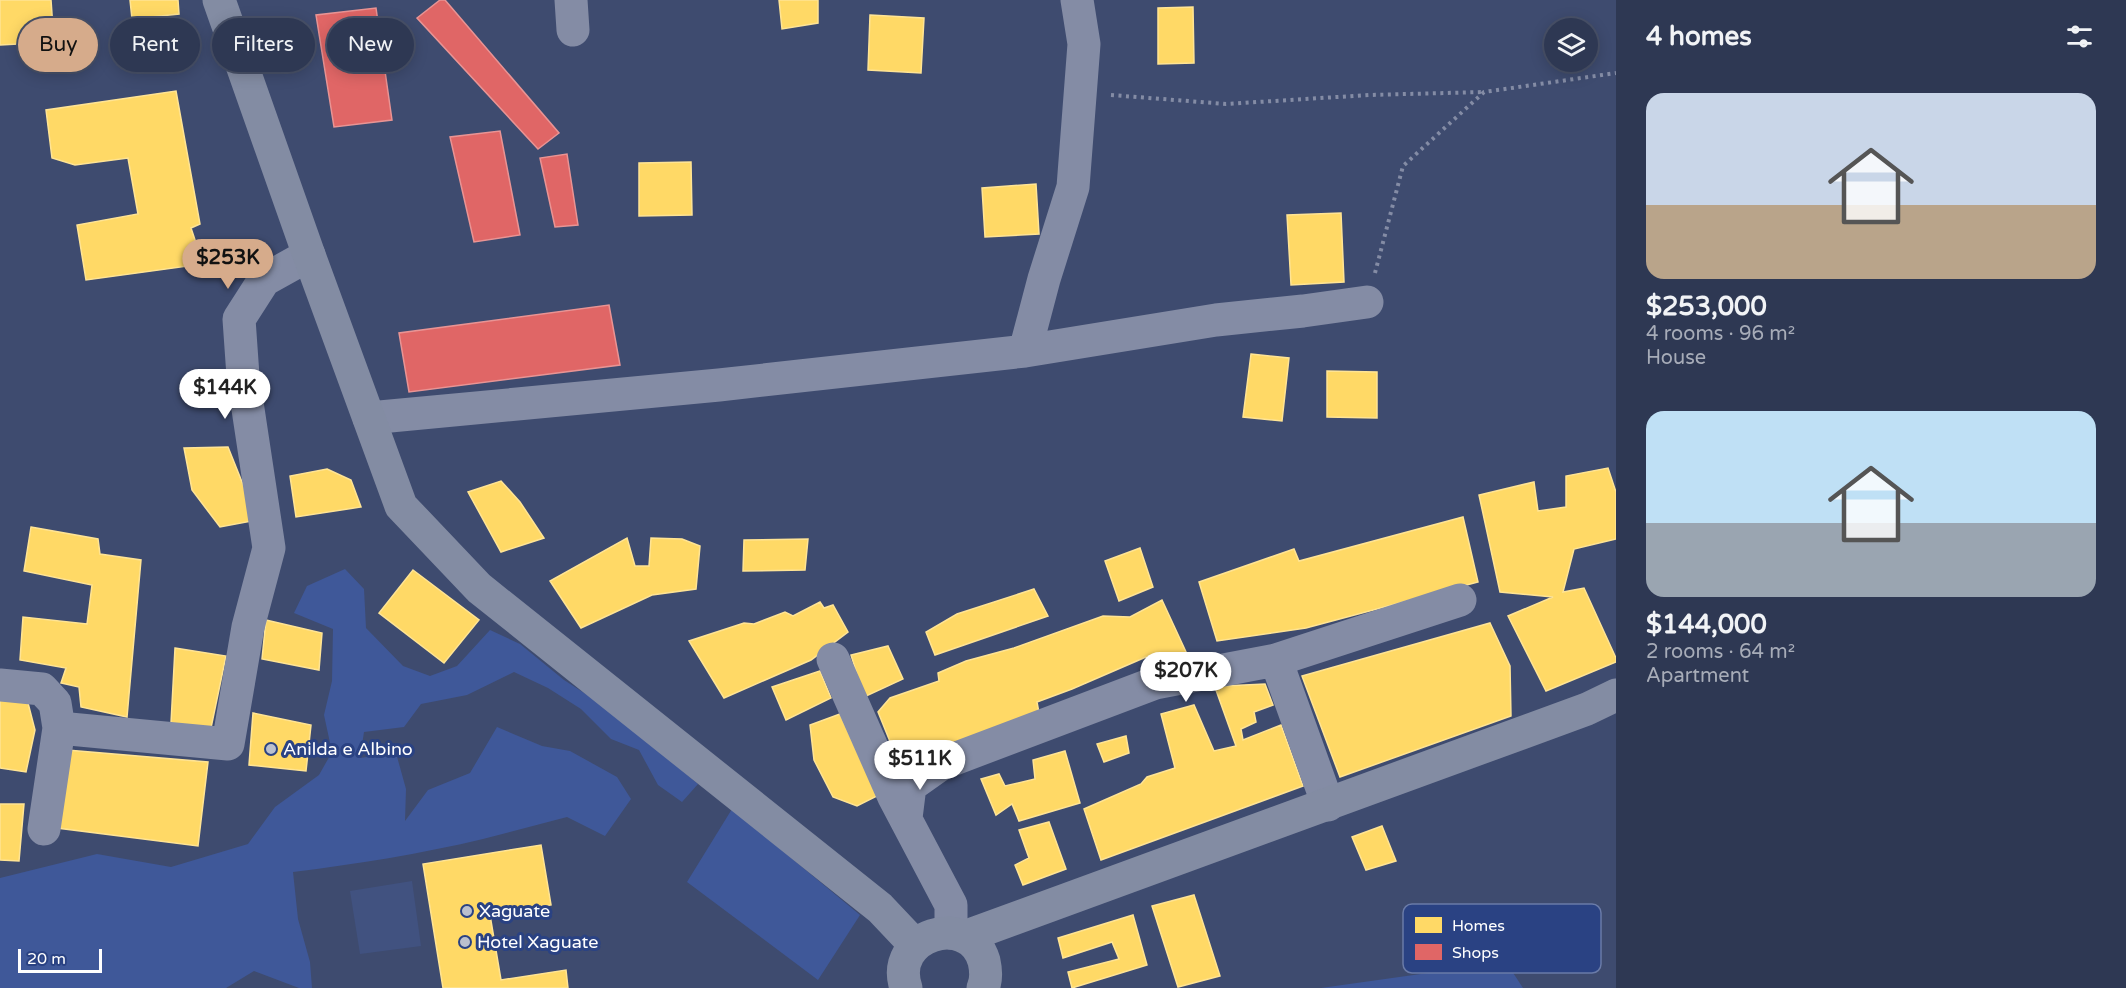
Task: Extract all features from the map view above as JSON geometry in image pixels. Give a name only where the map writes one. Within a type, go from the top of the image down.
[{"type":"main road","points":[[219,0],[401,506],[479,588],[880,908],[915,945]]},
{"type":"main road","points":[[957,935],[1328,805],[1587,709],[1616,695]]},
{"type":"main road","points":[[906,988],[903,974],[904,963],[915,945],[926,937],[938,933],[957,935],[974,944],[982,956],[986,970],[983,988]]},
{"type":"street","points":[[1025,351],[1044,279],[1073,187],[1084,44],[1077,0]]},
{"type":"street","points":[[59,728],[228,744],[248,627],[269,548],[257,456],[243,376],[239,319],[264,280],[309,255]]},
{"type":"street","points":[[369,418],[731,384],[1025,351],[1216,320],[1367,302]]},
{"type":"street","points":[[906,818],[910,786],[941,764],[1155,683],[1276,660],[1460,600]]},
{"type":"street","points":[[833,659],[894,797],[951,905],[957,935]]},
{"type":"street","points":[[1276,660],[1328,805]]},
{"type":"street","points":[[0,685],[42,689],[55,703],[59,728],[44,829]]},
{"type":"path","points":[[1080,93],[1226,104],[1369,95],[1484,92],[1616,73]]},
{"type":"path","points":[[1367,302],[1403,166],[1484,92]]},
{"type":"shaded area","points":[[345,569],[364,589],[366,628],[403,666],[430,676],[457,666],[490,630],[520,644],[564,680],[609,709],[698,784],[682,802],[658,785],[639,750],[611,739],[581,709],[548,688],[514,672],[467,695],[421,704],[404,727],[364,732],[360,758],[396,753],[406,789],[405,821],[428,790],[470,773],[497,727],[542,746],[570,751],[617,777],[631,799],[605,836],[567,817],[436,849],[293,872],[298,919],[310,962],[312,988],[299,988],[254,971],[226,988],[0,988],[0,878],[97,854],[171,867],[248,844],[275,807],[319,775],[332,752],[324,715],[332,681],[333,629],[294,613],[307,586]]},
{"type":"shaded area","points":[[732,809],[860,915],[818,980],[687,882]]},
{"type":"shaded area","points":[[412,881],[421,946],[360,954],[350,891]]},
{"type":"shaded area","points":[[1428,973],[1513,973],[1523,988],[1321,988]]},
{"type":"building: Homes","points":[[0,0],[51,0],[52,18],[18,18],[18,44],[0,45]]},
{"type":"building: Homes","points":[[130,0],[178,0],[179,14],[132,18]]},
{"type":"building: Homes","points":[[779,0],[818,0],[818,23],[782,29]]},
{"type":"building: Homes","points":[[1193,7],[1194,63],[1158,64],[1158,8]]},
{"type":"building: Homes","points":[[870,15],[924,18],[921,73],[868,70]]},
{"type":"building: Homes","points":[[176,91],[200,224],[191,228],[203,264],[86,280],[77,225],[138,214],[128,158],[75,165],[52,158],[46,110]]},
{"type":"building: Homes","points":[[691,162],[692,215],[639,216],[639,163]]},
{"type":"building: Homes","points":[[1036,184],[1039,234],[985,237],[982,188]]},
{"type":"building: Homes","points":[[1341,213],[1344,282],[1291,285],[1287,215]]},
{"type":"building: Homes","points":[[1251,354],[1289,358],[1282,421],[1243,417]]},
{"type":"building: Homes","points":[[1327,371],[1377,372],[1377,418],[1327,417]]},
{"type":"building: Homes","points":[[228,447],[244,487],[252,521],[220,527],[192,490],[184,448]]},
{"type":"building: Homes","points":[[1608,468],[1616,492],[1616,539],[1574,549],[1563,592],[1584,588],[1616,662],[1546,691],[1508,616],[1553,597],[1500,592],[1479,495],[1534,482],[1538,511],[1566,507],[1566,476]]},
{"type":"building: Homes","points":[[327,469],[351,480],[361,507],[296,517],[290,476]]},
{"type":"building: Homes","points":[[501,481],[520,502],[544,538],[501,552],[468,492]]},
{"type":"building: Homes","points":[[1463,517],[1478,582],[1306,628],[1217,641],[1199,582],[1294,549],[1299,561]]},
{"type":"building: Homes","points":[[31,527],[98,539],[100,554],[141,560],[127,717],[81,707],[79,687],[61,683],[66,668],[20,660],[23,617],[87,624],[92,585],[24,571]]},
{"type":"building: Homes","points":[[627,538],[635,566],[649,566],[651,538],[682,539],[700,546],[696,589],[652,595],[581,628],[550,581]]},
{"type":"building: Homes","points":[[808,539],[805,570],[743,571],[744,540]]},
{"type":"building: Homes","points":[[1140,548],[1153,587],[1119,601],[1105,561]]},
{"type":"building: Homes","points":[[413,570],[479,620],[444,663],[379,613]]},
{"type":"building: Homes","points":[[1034,589],[1048,616],[935,655],[926,632],[957,614]]},
{"type":"building: Homes","points":[[1162,600],[1187,654],[1154,667],[1146,657],[1037,702],[1039,713],[942,750],[902,771],[878,712],[890,698],[939,681],[938,673],[966,661],[1014,648],[1103,616],[1130,617]]},
{"type":"building: Homes","points":[[820,602],[824,608],[833,605],[848,632],[811,660],[724,698],[689,641],[744,623],[754,624],[785,612],[793,616]]},
{"type":"building: Homes","points":[[266,620],[322,633],[319,670],[262,659]]},
{"type":"building: Homes","points":[[1490,623],[1510,666],[1511,716],[1340,777],[1302,676]]},
{"type":"building: Homes","points":[[888,646],[903,679],[864,697],[851,655]]},
{"type":"building: Homes","points":[[175,648],[226,656],[211,728],[171,723]]},
{"type":"building: Homes","points":[[820,671],[831,698],[786,720],[772,687]]},
{"type":"building: Homes","points":[[1265,684],[1273,705],[1254,712],[1256,722],[1241,729],[1243,740],[1281,725],[1303,786],[1101,860],[1084,809],[1141,784],[1147,777],[1175,768],[1161,714],[1194,705],[1214,751],[1236,746],[1216,690],[1223,686]]},
{"type":"building: Homes","points":[[0,699],[28,703],[35,730],[26,772],[0,768]]},
{"type":"building: Homes","points":[[253,713],[311,725],[306,771],[249,765]]},
{"type":"building: Homes","points":[[840,714],[877,796],[857,806],[833,797],[814,760],[810,725]]},
{"type":"building: Homes","points":[[1126,736],[1129,753],[1104,762],[1097,744]]},
{"type":"building: Homes","points":[[67,750],[208,762],[198,846],[57,828]]},
{"type":"building: Homes","points":[[1065,751],[1080,803],[1019,821],[1012,804],[996,815],[981,779],[999,774],[1005,786],[1035,779],[1033,760]]},
{"type":"building: Homes","points":[[0,804],[24,804],[19,861],[0,860]]},
{"type":"building: Homes","points":[[1049,822],[1066,869],[1023,885],[1015,865],[1029,858],[1019,830]]},
{"type":"building: Homes","points":[[1382,826],[1396,861],[1366,870],[1352,837]]},
{"type":"building: Homes","name":"Hotel Xaguate","points":[[541,845],[551,905],[490,915],[501,980],[566,970],[568,988],[443,988],[423,864]]},
{"type":"building: Homes","points":[[1194,895],[1220,976],[1178,987],[1152,906]]},
{"type":"building: Homes","points":[[1133,915],[1147,965],[1072,988],[1068,972],[1119,959],[1112,942],[1063,958],[1058,938]]},
{"type":"building: Shops","points":[[440,0],[445,0],[559,133],[538,149],[417,18]]},
{"type":"building: Shops","points":[[376,8],[377,18],[327,18],[327,72],[385,72],[392,120],[334,127],[316,15]]},
{"type":"building: Shops","points":[[500,131],[520,235],[474,242],[450,137]]},
{"type":"building: Shops","points":[[567,154],[578,225],[555,227],[540,158]]},
{"type":"building: Shops","points":[[609,305],[620,365],[409,392],[399,333]]},
{"type":"place","name":"Anilda e Albino","points":[[271,749]]},
{"type":"place","name":"Xaguate","points":[[467,911]]},
{"type":"place","name":"Hotel Xaguate","points":[[465,942]]}]
